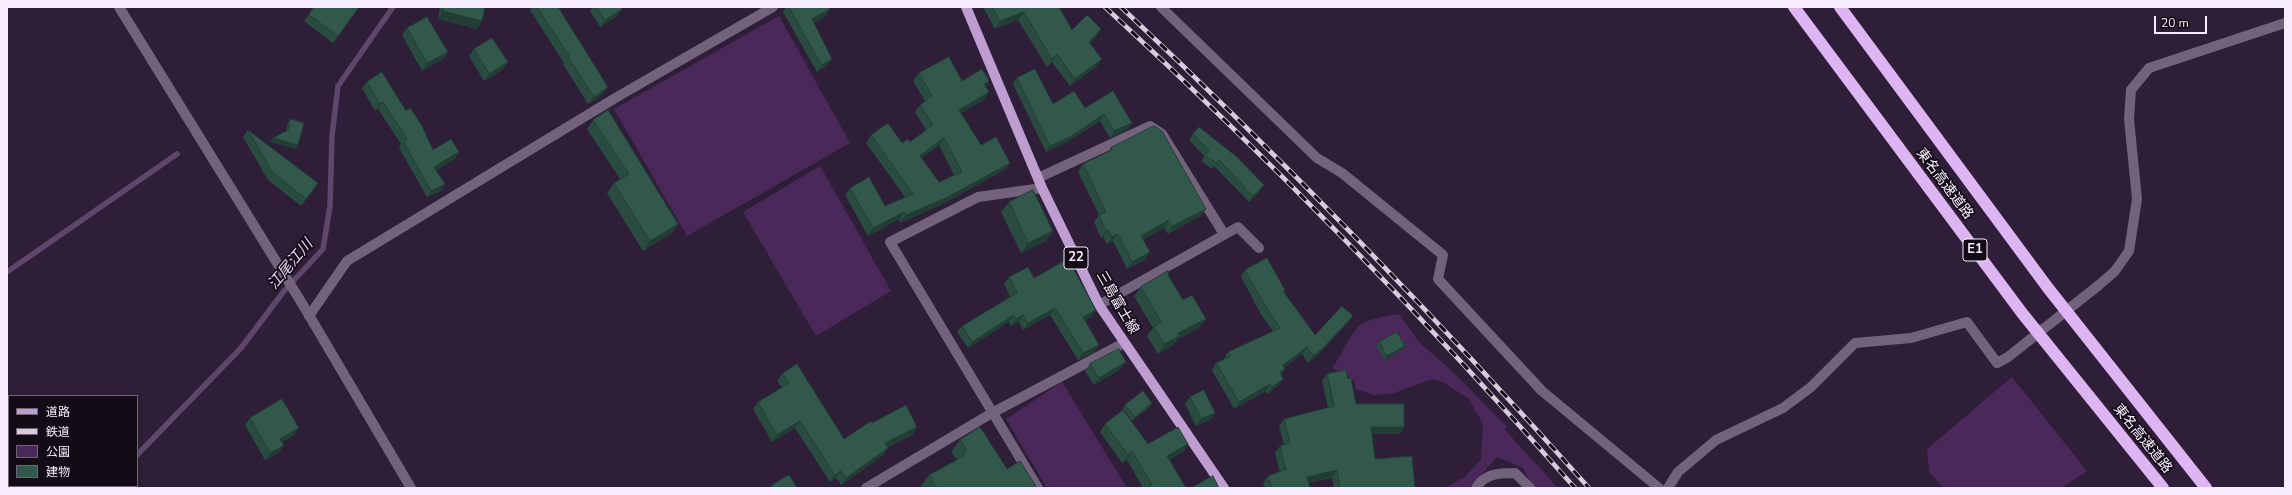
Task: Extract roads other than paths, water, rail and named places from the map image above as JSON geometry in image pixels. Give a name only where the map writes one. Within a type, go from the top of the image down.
[{"type":"highway","name":"東名高速道路","points":[[1794,7],[2022,313],[2162,488]]},
{"type":"highway","name":"東名高速道路","points":[[1840,7],[2048,288],[2206,488]]},
{"type":"main road","name":"三島富士線","points":[[966,7],[1042,188],[1099,305],[1224,488]]},
{"type":"street","points":[[119,7],[303,305],[308,316],[411,488]]},
{"type":"street","points":[[308,316],[347,261],[618,98],[773,7]]},
{"type":"street","points":[[1161,7],[1316,158],[1342,173],[1442,255],[1438,279],[1542,391],[1659,488]]},
{"type":"street","points":[[1668,488],[1678,472],[1716,440],[1782,408],[1811,387],[1856,343],[1911,338],[1967,322],[1997,363],[2008,358],[2115,271],[2129,251],[2136,199],[2129,119],[2130,90],[2149,68],[2285,22]]},
{"type":"street","points":[[1038,178],[1150,126],[1162,134],[1224,234]]},
{"type":"street","points":[[1038,488],[890,242],[978,197],[1042,188]]},
{"type":"street","points":[[1099,305],[1224,234],[1238,228],[1259,248]]},
{"type":"street","points":[[866,488],[992,413],[1124,343]]},
{"type":"street","points":[[1476,488],[1479,482],[1497,473],[1515,473],[1530,488]]},
{"type":"waterway","name":"江尾江川","points":[[138,454],[241,348],[284,291],[323,249],[330,206],[332,136],[338,86],[393,7]]},
{"type":"waterway","points":[[7,272],[177,154]]},
{"type":"railway","points":[[1105,7],[1227,122],[1346,241],[1462,363],[1575,488]]},
{"type":"railway","points":[[1121,7],[1242,123],[1360,242],[1476,364],[1589,488]]}]
